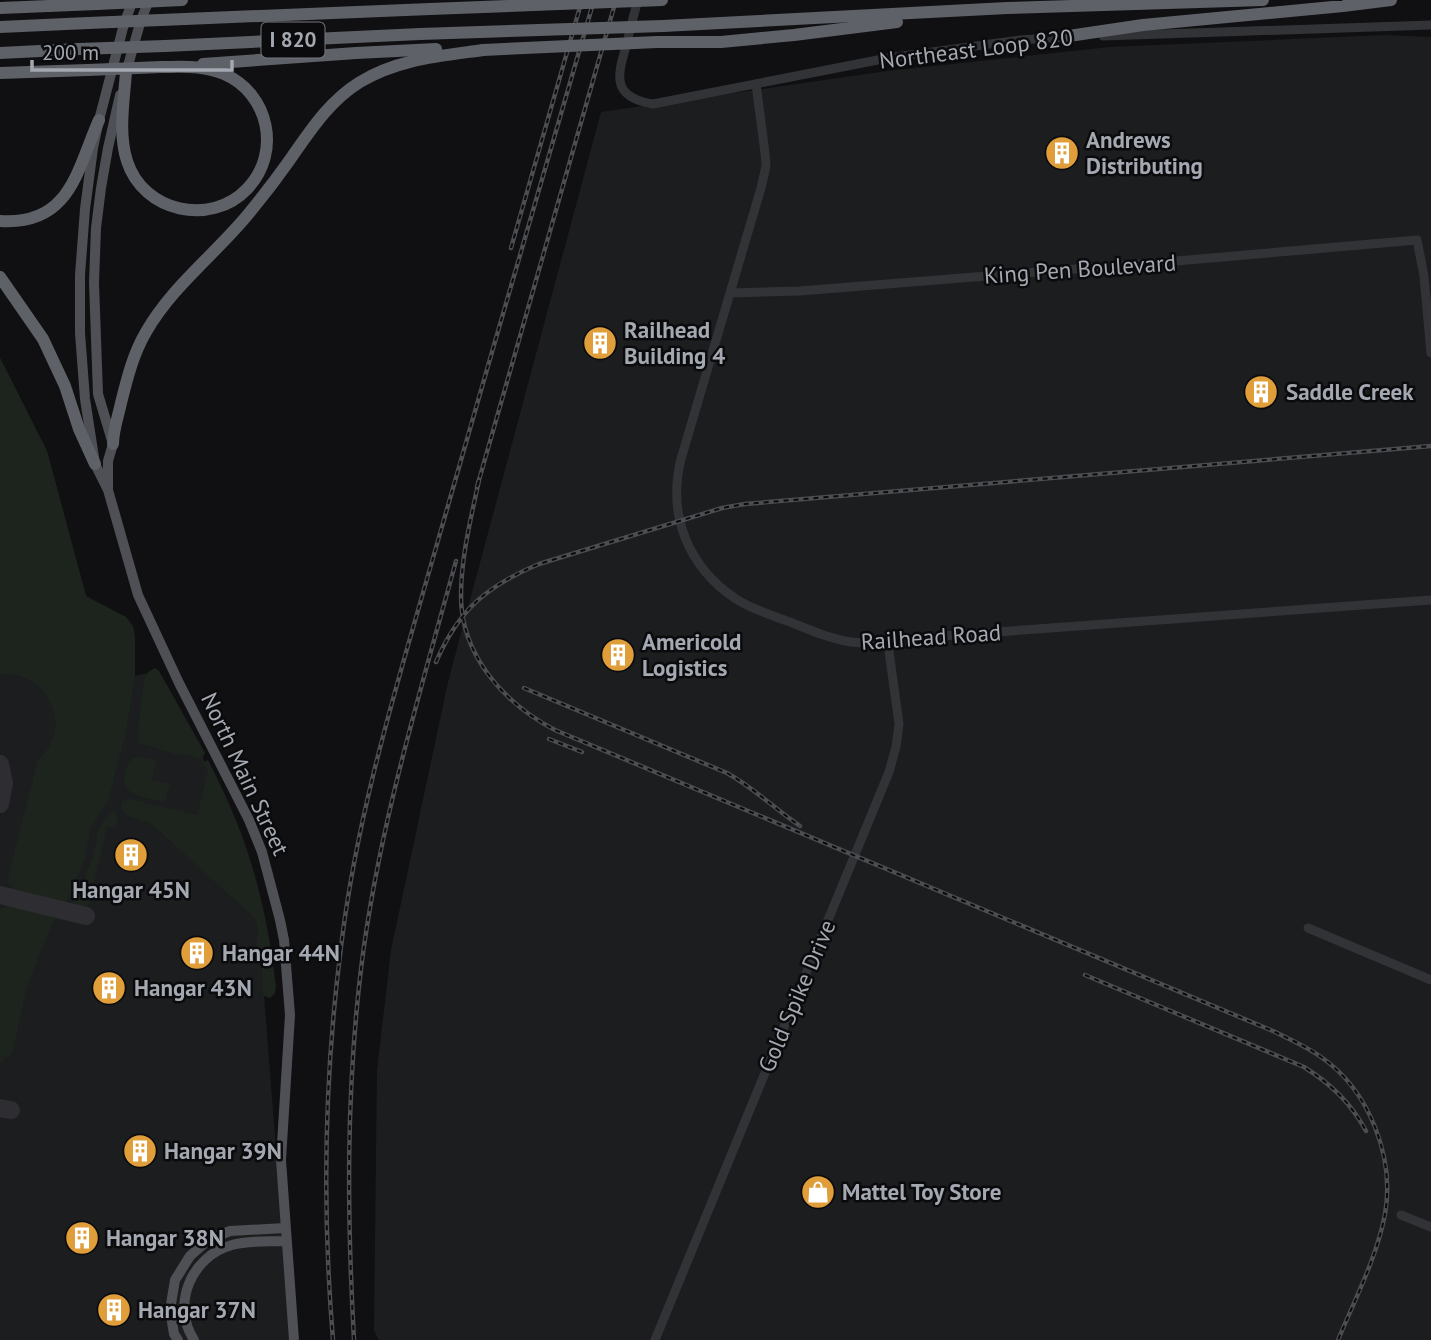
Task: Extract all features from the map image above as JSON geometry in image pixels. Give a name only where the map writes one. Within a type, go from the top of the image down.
[{"type":"highway","points":[[69,0],[97,4]]},
{"type":"highway","points":[[124,24],[128,0]]},
{"type":"highway","points":[[0,8],[182,0]]},
{"type":"highway","name":"I 820","points":[[0,27],[662,0]]},
{"type":"highway","name":"I 820","points":[[0,53],[663,26],[1007,8],[1263,0]]},
{"type":"highway","points":[[1062,37],[1143,25],[1391,0]]},
{"type":"highway","points":[[0,75],[52,70],[403,57],[460,48],[483,50],[657,42],[721,42],[1007,8]]},
{"type":"highway","points":[[113,444],[113,431],[133,359],[160,308],[249,213],[333,103],[360,82],[403,57]]},
{"type":"highway","points":[[126,72],[122,121],[124,152],[133,176],[157,201],[185,211],[214,209],[240,196],[260,172],[267,145],[264,117],[256,99],[247,89],[225,74],[200,67],[161,66]]},
{"type":"highway","points":[[0,221],[11,222],[38,216],[61,201],[71,189],[79,172],[99,120]]},
{"type":"highway","points":[[0,277],[43,339],[65,386],[79,429],[95,464]]},
{"type":"main road","name":"North Main Street","points":[[133,0],[124,24],[99,120],[85,209],[80,275],[80,333],[85,399],[95,464],[108,490],[138,595],[179,684],[249,820],[262,852],[281,920],[289,1014],[281,1160],[294,1340]]},
{"type":"main road","name":"North Main Street","points":[[108,490],[108,461],[113,444],[98,394],[94,283],[96,228],[114,121],[141,20],[149,0]]},
{"type":"main road","points":[[178,1340],[174,1334],[170,1310],[175,1280],[190,1256],[208,1240],[230,1231],[285,1228]]},
{"type":"main road","points":[[194,1340],[187,1329],[183,1310],[187,1284],[200,1265],[215,1251],[233,1244],[286,1241]]},
{"type":"street","name":"Northeast Loop 820","points":[[638,0],[620,66],[620,84],[626,94],[653,104],[888,58],[1020,40],[1431,25]]},
{"type":"street","name":"Railhead Road","points":[[756,84],[766,166],[678,470],[677,494],[679,522],[697,563],[737,600],[826,636],[852,642],[888,644],[942,636],[1431,600]]},
{"type":"street","name":"King Pen Boulevard","points":[[731,293],[1014,274],[1417,240],[1431,353]]},
{"type":"street","name":"Gold Spike Drive","points":[[655,1340],[889,772],[899,724],[888,644]]},
{"type":"street","points":[[1308,928],[1431,980]]},
{"type":"street","points":[[1401,1215],[1431,1227]]},
{"type":"shaded area","points":[[1385,35],[1431,37],[1431,1340],[379,1340],[374,1331],[377,1071],[391,950],[448,682],[601,112],[887,71],[1110,47]]},
{"type":"shaded area","points":[[0,358],[47,451],[86,596],[130,677],[156,671],[223,795],[250,865],[260,944],[291,1340],[0,1340]]},
{"type":"shaded area","points":[[0,358],[47,451],[86,596],[126,617],[133,626],[135,636],[135,678],[125,736],[109,798],[91,827],[85,858],[65,906],[18,894],[7,881],[38,760],[49,747],[55,732],[55,717],[43,691],[32,682],[17,675],[0,674]]},
{"type":"shaded area","points":[[155,668],[205,753],[202,758],[197,759],[194,756],[176,754],[138,743],[144,680],[148,672]]},
{"type":"shaded area","points":[[138,756],[156,760],[152,780],[170,784],[165,802],[136,795],[126,787],[124,781],[127,767],[131,760]]},
{"type":"shaded area","points":[[208,760],[234,816],[261,898],[276,987],[270,998],[263,996],[261,952],[255,950],[258,926],[255,918],[154,826],[126,815],[121,807],[122,801],[130,799],[197,815],[208,771],[203,763]]},
{"type":"shaded area","points":[[114,810],[118,815],[115,828],[107,826],[89,903],[79,909],[73,902],[92,860],[99,828]]},
{"type":"shaded area","points":[[13,904],[57,914],[26,990],[12,1054],[0,1064],[0,909]]},
{"type":"taxiway","points":[[0,764],[4,783],[0,804]]},
{"type":"taxiway","points":[[0,895],[86,916]]},
{"type":"taxiway","points":[[0,1108],[11,1110]]},
{"type":"railway","points":[[511,248],[582,0]]},
{"type":"railway","points":[[333,1340],[327,1241],[328,1095],[335,996],[357,846],[393,698],[594,0]]},
{"type":"railway","points":[[477,487],[616,0]]},
{"type":"railway","points":[[436,662],[454,627],[477,601],[504,581],[539,564],[722,508],[1431,446]]},
{"type":"railway","points":[[479,480],[463,567],[463,618],[469,639],[489,676],[519,707],[555,730],[1273,1031],[1309,1049],[1338,1071],[1353,1087],[1375,1126],[1382,1148],[1387,1192],[1377,1246],[1338,1340]]},
{"type":"railway","points":[[354,1340],[349,1154],[361,969],[368,917],[389,814],[456,561]]},
{"type":"railway","points":[[524,688],[727,773],[800,826]]},
{"type":"railway","points":[[549,739],[582,752]]},
{"type":"railway","points":[[1085,975],[1304,1067],[1340,1095],[1366,1131]]},
{"type":"place","name":"Andrews Distributing","points":[[1062,153]]},
{"type":"place","name":"Railhead Building 4","points":[[600,343]]},
{"type":"place","name":"Saddle Creek","points":[[1261,392]]},
{"type":"place","name":"Americold Logistics","points":[[618,655]]},
{"type":"place","name":"Hangar 45N","points":[[131,855]]},
{"type":"place","name":"Hangar 44N","points":[[197,953]]},
{"type":"place","name":"Hangar 43N","points":[[109,988]]},
{"type":"place","name":"Hangar 39N","points":[[140,1151]]},
{"type":"place","name":"Mattel Toy Store","points":[[818,1192]]},
{"type":"place","name":"Hangar 38N","points":[[82,1238]]},
{"type":"place","name":"Hangar 37N","points":[[114,1310]]}]
